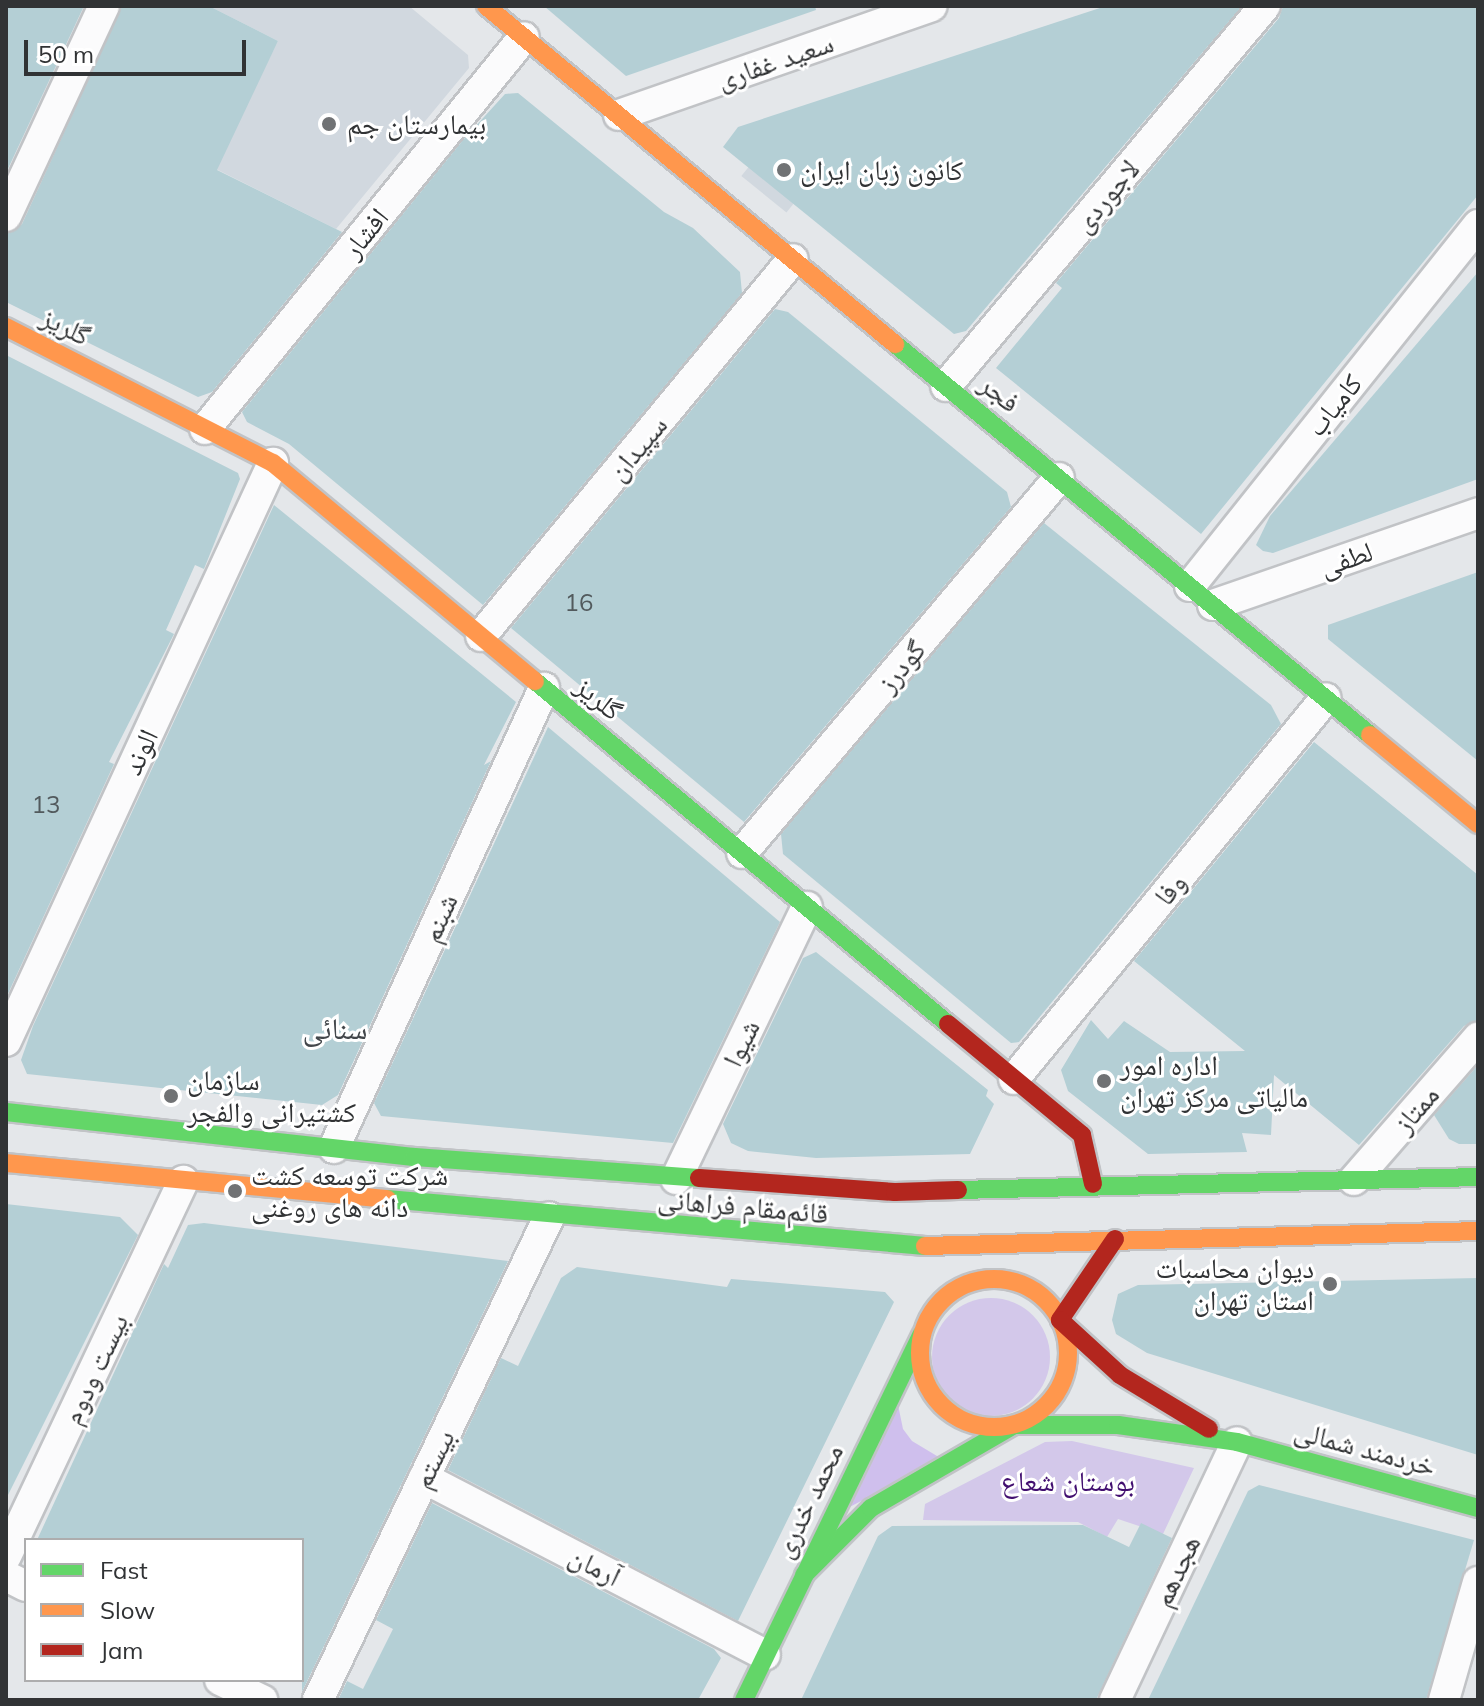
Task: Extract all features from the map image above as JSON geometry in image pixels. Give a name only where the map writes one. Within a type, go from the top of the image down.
[{"type":"street","points":[[6,216],[104,6]]},
{"type":"street","name":"فجر","points":[[486,6],[1478,824]]},
{"type":"street","name":"سعید غفاری","points":[[619,115],[932,6]]},
{"type":"street","name":"لاجوردی","points":[[946,386],[1265,6]]},
{"type":"street","name":"افشار","points":[[205,429],[524,37]]},
{"type":"street","name":"کامیاب","points":[[1190,586],[1478,225]]},
{"type":"street","name":"سپیدان","points":[[481,636],[793,259]]},
{"type":"street","name":"گلریز","points":[[6,327],[273,463],[1082,1135],[1093,1184]]},
{"type":"street","name":"الوند","points":[[6,1041],[273,463]]},
{"type":"street","name":"گودرز","points":[[742,853],[1059,478]]},
{"type":"street","name":"لطفی","points":[[1213,605],[1478,513]]},
{"type":"street","name":"شبنم","points":[[334,1148],[544,688]]},
{"type":"street","name":"وفا","points":[[1014,1079],[1326,698]]},
{"type":"street","name":"شیوا","points":[[676,1179],[807,907]]},
{"type":"street","name":"ممتاز","points":[[1354,1180],[1478,1038]]},
{"type":"street","name":"قائم‌مقام فراهانی","points":[[6,1112],[334,1148],[676,1179],[895,1192],[1093,1184],[1478,1177]]},
{"type":"street","name":"قائم‌مقام فراهانی","points":[[6,1163],[549,1217],[894,1247],[975,1230],[1115,1239],[1478,1231]]},
{"type":"street","name":"بیست ودوم","points":[[6,1556],[183,1181]]},
{"type":"street","points":[[978,1189],[975,1230],[925,1327],[922,1373],[940,1403],[968,1423],[1014,1425]]},
{"type":"street","name":"بیستم","points":[[318,1700],[549,1217]]},
{"type":"street","points":[[1060,1320],[1115,1239]]},
{"type":"street","points":[[804,1575],[871,1508],[1034,1416],[1061,1383],[1067,1362],[1060,1320],[1032,1290],[993,1279],[953,1291],[938,1305]]},
{"type":"street","name":"خردمند شمالی","points":[[1060,1320],[1129,1381],[1237,1442]]},
{"type":"street","name":"محمد خدری","points":[[744,1700],[925,1327]]},
{"type":"street","name":"خردمند شمالی","points":[[1014,1425],[1118,1425],[1237,1442],[1478,1508]]},
{"type":"street","name":"هجدهم","points":[[1115,1700],[1237,1442]]},
{"type":"street","name":"آرمان","points":[[424,1478],[765,1655]]},
{"type":"street","points":[[6,1576],[24,1585]]},
{"type":"street","points":[[1444,1700],[1478,1582]]},
{"type":"street","points":[[224,1682],[262,1700]]},
{"type":"shaded area","name":"بیمارستان جم","points":[[209,6],[409,6],[468,55],[469,68],[336,229],[214,168],[278,41]]},
{"type":"shaded area","name":"کانون زبان ایران","points":[[781,127],[826,164],[786,212],[741,176]]},
{"type":"shaded area","points":[[896,1395],[903,1429],[912,1441],[942,1459],[840,1512]]},
{"type":"green space","points":[[991,1298],[1014,1303],[1033,1315],[1045,1334],[1050,1357],[1045,1380],[1033,1399],[1014,1411],[991,1416],[968,1411],[949,1399],[937,1380],[932,1357],[937,1334],[949,1315],[968,1303]]},
{"type":"green space","name":"بوستان شعاع","points":[[1072,1441],[1194,1468],[1163,1534],[1118,1519],[1107,1537],[1078,1522],[923,1520],[925,1504],[1045,1442]]},
{"type":"building","points":[[6,6],[84,6],[6,173]]},
{"type":"building","points":[[122,6],[209,6],[278,41],[217,170],[342,232],[212,392],[198,397],[6,302],[6,234],[22,224]]},
{"type":"building","points":[[544,6],[815,6],[816,10],[626,76]]},
{"type":"building","points":[[1106,6],[1242,6],[966,331],[954,334],[723,147],[738,127]]},
{"type":"building","points":[[1283,6],[1478,6],[1478,195],[1201,534],[996,368],[1062,288],[1056,283],[1279,18]]},
{"type":"building","points":[[518,93],[664,212],[693,228],[740,272],[742,293],[483,605],[289,444],[247,422],[242,412],[463,140],[505,94]]},
{"type":"building","points":[[1478,272],[1478,479],[1273,553],[1263,551],[1256,545],[1270,516]]},
{"type":"building","points":[[775,309],[788,312],[1007,492],[1011,507],[744,822],[511,628]]},
{"type":"building","points":[[6,355],[238,473],[240,479],[204,569],[195,565],[166,630],[174,634],[109,762],[114,764],[6,998]]},
{"type":"building","points":[[274,505],[516,702],[484,765],[491,761],[338,1095],[322,1105],[27,1074],[21,1060],[33,1026]]},
{"type":"building","points":[[1044,523],[1271,705],[1281,724],[1019,1042],[1011,1043],[783,854],[781,834]]},
{"type":"building","points":[[1478,572],[1478,761],[1328,639],[1328,625]]},
{"type":"building","points":[[548,727],[780,922],[673,1143],[381,1116],[374,1103]]},
{"type":"building","points":[[1314,742],[1478,875],[1478,1020],[1464,1026],[1359,1145],[1274,1075],[1271,1135],[1242,1133],[1247,1152],[1148,1154],[1068,1091],[1061,1070],[1091,1020],[1108,1039],[1124,1021],[1170,1052],[1245,1051],[1134,961]]},
{"type":"building","points":[[816,952],[988,1090],[986,1096],[994,1104],[970,1154],[816,1158],[748,1151],[731,1143],[723,1124],[803,958]]},
{"type":"building","points":[[1478,1065],[1478,1144],[1459,1144],[1449,1139],[1434,1115]]},
{"type":"building","points":[[6,1204],[120,1217],[138,1235],[6,1499]]},
{"type":"building","points":[[204,1223],[508,1261],[302,1692],[304,1538],[38,1538],[164,1264],[168,1268],[188,1225]]},
{"type":"building","points":[[577,1267],[727,1287],[731,1279],[885,1292],[894,1302],[738,1621],[448,1470],[501,1358],[518,1366],[561,1278]]},
{"type":"building","points":[[1478,1278],[1478,1455],[1147,1353],[1116,1334],[1112,1320],[1118,1294],[1138,1285]]},
{"type":"building","points":[[1259,1485],[1474,1540],[1426,1700],[1148,1700],[1248,1491]]},
{"type":"building","points":[[432,1503],[714,1649],[721,1658],[698,1700],[338,1700],[347,1681],[363,1689],[393,1629],[376,1620]]},
{"type":"building","points":[[1141,1523],[1172,1538],[1096,1700],[801,1700],[878,1536],[892,1526],[1083,1525],[1129,1547]]},
{"type":"traffic: fast","points":[[895,344],[1370,735]]},
{"type":"traffic: fast","points":[[535,681],[948,1024]]},
{"type":"traffic: fast","points":[[6,1112],[414,1157],[699,1178]]},
{"type":"traffic: fast","points":[[958,1190],[1478,1177]]},
{"type":"traffic: fast","points":[[387,1199],[925,1246]]},
{"type":"traffic: fast","points":[[744,1700],[921,1335]]},
{"type":"traffic: fast","points":[[804,1575],[871,1508],[1014,1425],[1118,1425],[1237,1442],[1478,1508]]},
{"type":"traffic: slow","points":[[486,6],[895,344]]},
{"type":"traffic: slow","points":[[6,327],[273,463],[535,681]]},
{"type":"traffic: slow","points":[[1370,735],[1478,824]]},
{"type":"traffic: slow","points":[[6,1163],[387,1199]]},
{"type":"traffic: slow","points":[[925,1246],[1478,1231]]},
{"type":"traffic: slow","points":[[994,1279],[1022,1285],[1046,1301],[1062,1325],[1068,1353],[1062,1381],[1046,1405],[1022,1421],[994,1427],[966,1421],[942,1405],[926,1381],[920,1353],[926,1325],[942,1301],[966,1285],[994,1279]]},
{"type":"traffic: jam","points":[[948,1024],[1082,1135],[1093,1184]]},
{"type":"traffic: jam","points":[[699,1178],[895,1192],[958,1190]]},
{"type":"traffic: jam","points":[[1115,1239],[1060,1320],[1120,1375],[1209,1429]]},
{"type":"place","name":"بیمارستان جم","points":[[329,124]]},
{"type":"place","name":"کانون زبان ایران","points":[[784,170]]},
{"type":"place","name":"اداره امور مالیاتی مرکز تهران","points":[[1104,1081]]},
{"type":"place","name":"سازمان کشتیرانی والفجر","points":[[171,1096]]},
{"type":"place","name":"شرکت توسعه کشت دانه های روغنی","points":[[235,1191]]},
{"type":"place","name":"دیوان محاسبات استان تهران","points":[[1330,1284]]},
{"type":"district","name":"سنائی","points":[[335,1028]]}]
